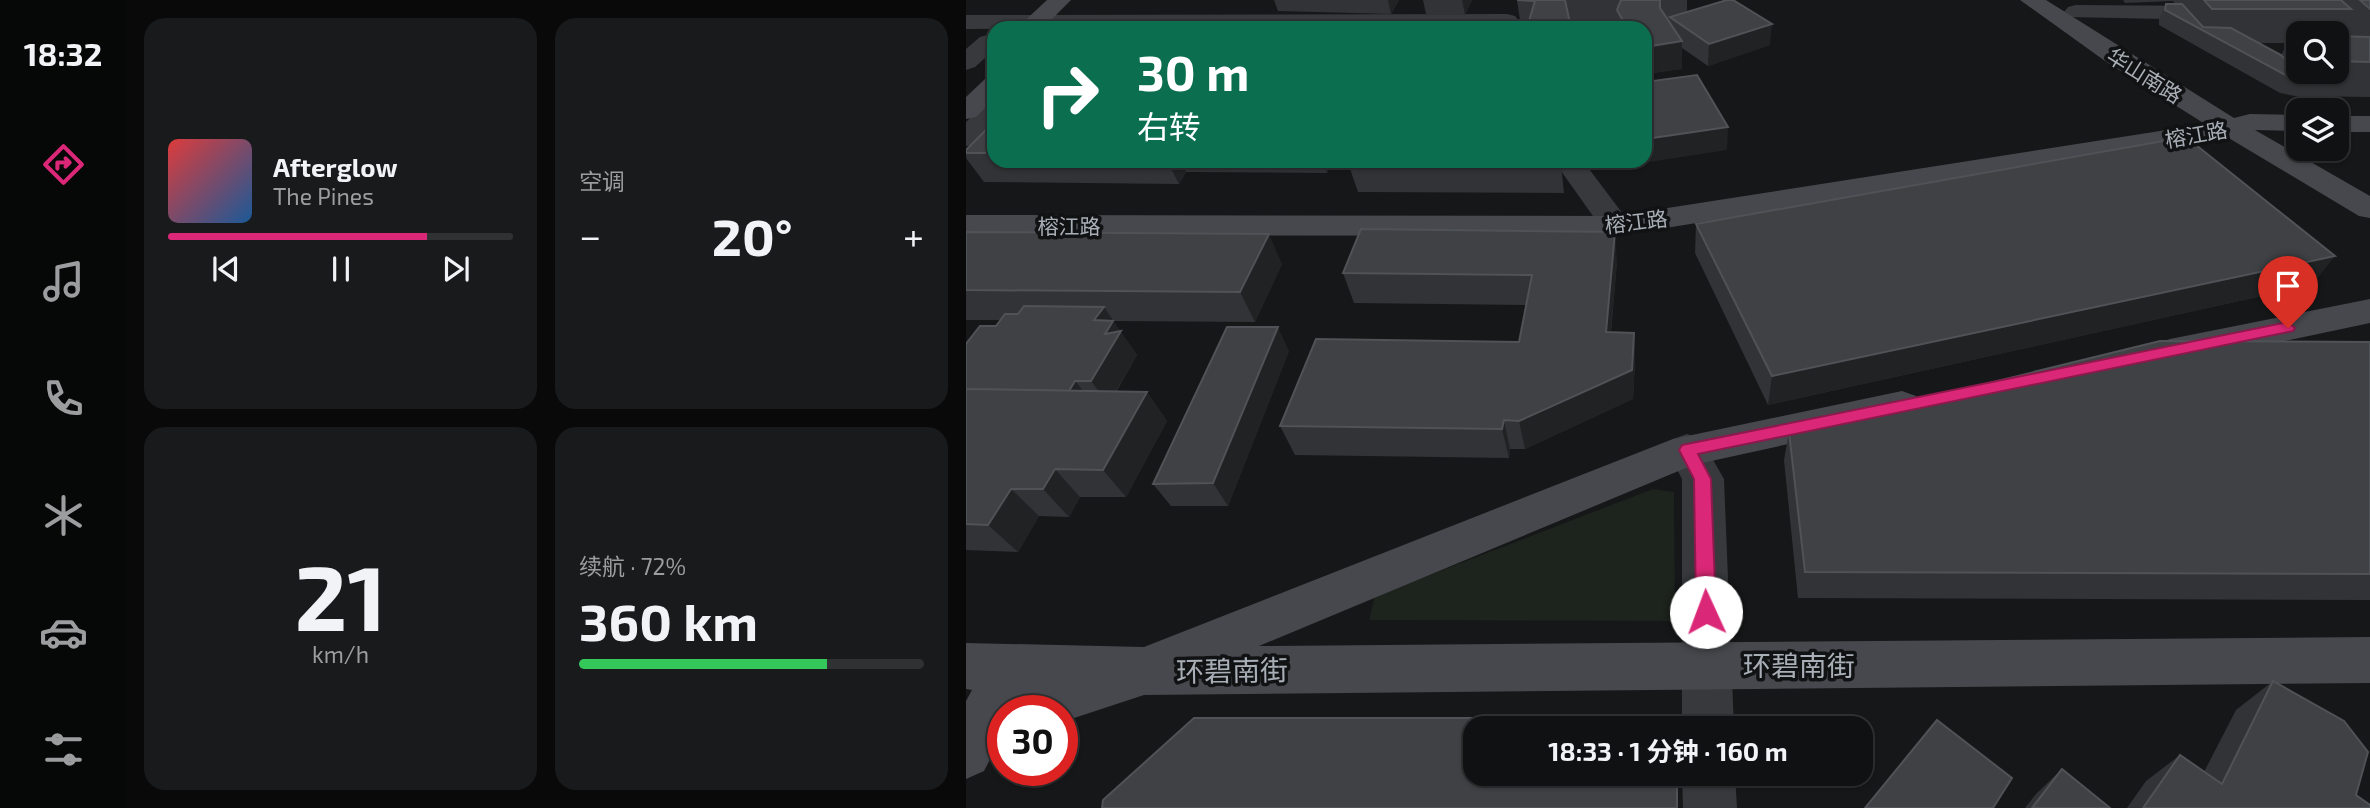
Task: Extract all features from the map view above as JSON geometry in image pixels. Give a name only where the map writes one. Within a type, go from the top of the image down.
[{"type":"street","points":[[1046,18],[1084,0]]},
{"type":"street","points":[[1046,18],[1096,13],[1109,0]]},
{"type":"street","name":"华山南路","points":[[2031,0],[2076,32],[2241,125],[2370,191]]},
{"type":"street","points":[[2067,6],[2240,13]]},
{"type":"street","name":"华山南路","points":[[2067,6],[2370,209]]},
{"type":"street","points":[[966,22],[1046,18],[1509,16]]},
{"type":"street","points":[[966,62],[987,43]]},
{"type":"street","points":[[966,86],[987,66]]},
{"type":"street","points":[[966,111],[987,92]]},
{"type":"street","points":[[966,138],[987,117]]},
{"type":"street","name":"榕江路","points":[[966,225],[1616,226],[2241,125],[2286,123]]},
{"type":"street","points":[[2349,124],[2370,124]]},
{"type":"street","points":[[1573,168],[1616,226]]},
{"type":"street","points":[[2138,358],[2370,311]]},
{"type":"street","points":[[1144,671],[1688,450],[1933,400]]},
{"type":"street","points":[[1688,450],[1703,479],[1708,716]]},
{"type":"street","name":"环碧南街","points":[[983,700],[1144,671],[2370,660]]},
{"type":"street","points":[[1709,786],[1710,808]]},
{"type":"shaded area","points":[[1653,489],[1674,492],[1675,621],[1369,620],[1375,596]]},
{"type":"building","points":[[1517,0],[1565,0],[1570,21],[1529,21],[1535,1]]},
{"type":"building","points":[[1621,0],[1660,0],[1660,8],[1682,41],[1652,46],[1652,21],[1623,21],[1617,10]]},
{"type":"building","points":[[1733,0],[1772,24],[1709,44],[1670,17]]},
{"type":"building","points":[[2204,0],[2341,0],[2351,9],[2212,9]]},
{"type":"building","points":[[2360,0],[2370,0],[2370,9]]},
{"type":"building","points":[[2166,4],[2182,4],[2203,27],[2231,28],[2281,55],[2286,60],[2286,75],[2165,10]]},
{"type":"building","points":[[2349,36],[2370,37],[2370,62],[2349,61]]},
{"type":"building","points":[[1697,75],[1728,127],[1652,138],[1652,81]]},
{"type":"building","points":[[987,129],[987,153],[966,153]]},
{"type":"building","points":[[2186,137],[2335,256],[1772,376],[1696,224]]},
{"type":"building","points":[[1361,229],[1615,232],[1606,332],[1634,333],[1632,370],[1519,421],[1504,420],[1502,429],[1280,426],[1316,339],[1519,342],[1532,275],[1343,273]]},
{"type":"building","points":[[966,232],[1269,234],[1240,292],[966,290]]},
{"type":"building","points":[[1024,306],[1104,307],[1094,320],[1113,321],[1105,334],[1121,331],[1091,381],[1075,381],[1069,391],[966,389],[966,344],[980,326],[996,326],[1005,314],[1018,314]]},
{"type":"building","points":[[1227,327],[1278,327],[1213,483],[1153,484]]},
{"type":"building","points":[[2160,341],[2370,342],[2370,574],[1805,572],[1789,432]]},
{"type":"building","points":[[966,389],[1147,392],[1103,470],[1055,469],[1043,489],[1011,489],[988,525],[966,524]]},
{"type":"building","points":[[2273,681],[2344,721],[2368,752],[2356,795],[2370,805],[2370,808],[2143,808],[2180,755],[2222,784]]},
{"type":"building","points":[[1194,718],[1463,718],[1463,786],[1677,786],[1677,808],[1102,808],[1103,800]]},
{"type":"building","points":[[1937,720],[2012,778],[1993,808],[1865,808]]},
{"type":"building","points":[[2062,769],[2110,808],[2032,808]]},
{"type":"route","points":[[1706,612],[1703,479],[1688,450],[2288,328]]}]
